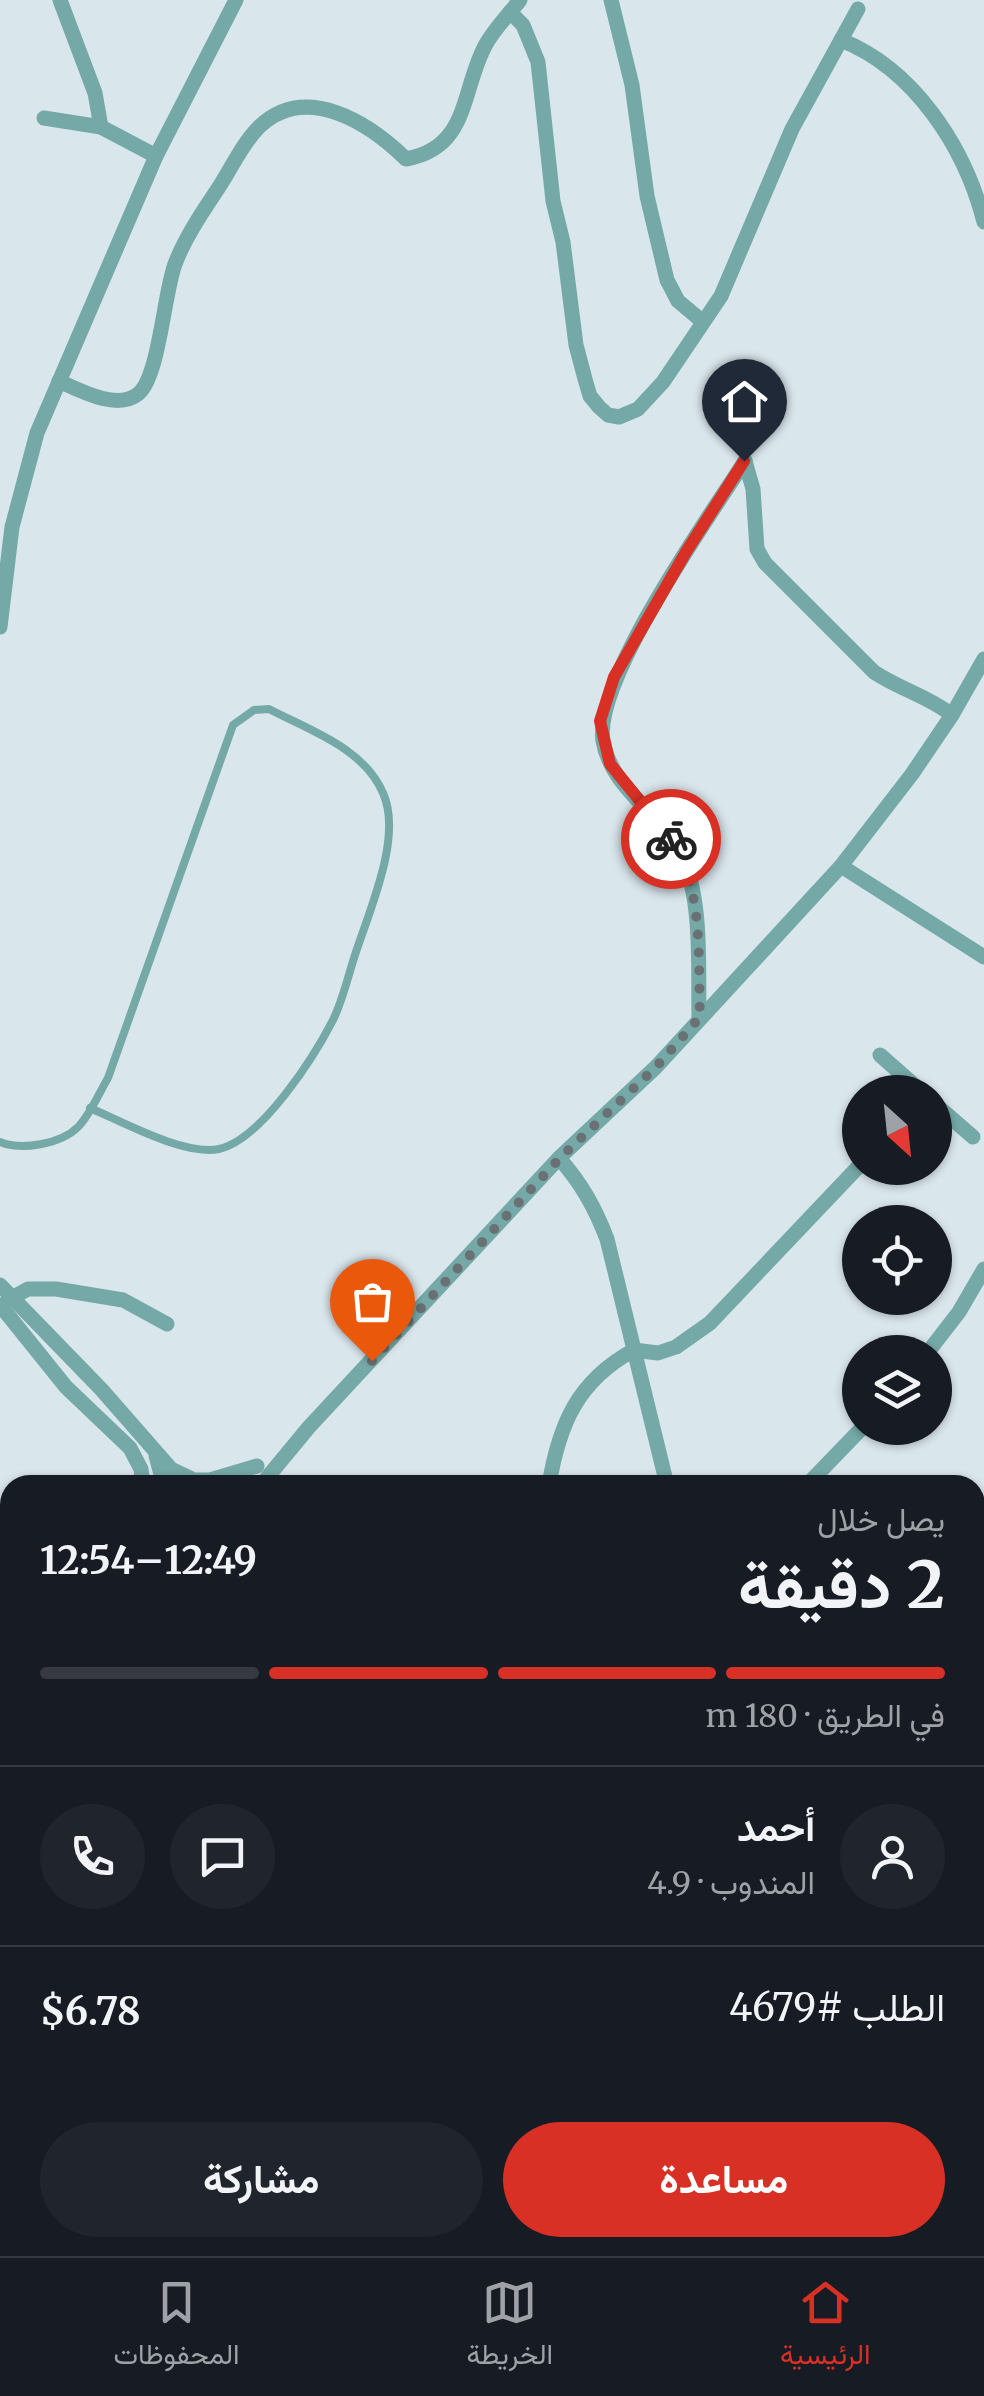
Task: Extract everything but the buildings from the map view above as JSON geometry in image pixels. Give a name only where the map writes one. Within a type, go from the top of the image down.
[{"type":"street","points":[[60,0],[95,93],[102,128]]},
{"type":"street","points":[[0,627],[19,497],[37,434],[156,156],[236,0]]},
{"type":"street","points":[[611,0],[632,85],[646,196],[667,280],[678,301],[702,322]]},
{"type":"street","points":[[58,381],[113,399],[134,397],[142,390],[175,264],[191,230],[263,124],[292,109],[334,111],[358,120],[385,138],[406,159],[422,156],[437,148],[457,125],[488,41],[515,6],[538,62],[553,201],[563,242],[576,345],[590,396],[608,415],[618,417],[638,409],[664,382],[720,296],[792,129],[858,9]]},
{"type":"street","points":[[840,40],[879,60],[914,91],[954,148],[984,222]]},
{"type":"street","points":[[44,118],[102,128],[156,156]]},
{"type":"street","points":[[700,1017],[694,905],[686,869],[672,839],[610,764],[600,721],[614,677],[744,461],[752,489],[757,549],[764,563],[874,672],[891,684],[935,702],[952,716]]},
{"type":"street","points":[[270,1475],[309,1428],[560,1158],[656,1067],[841,866],[952,716],[984,659]]},
{"type":"street","points":[[841,866],[984,957]]},
{"type":"street","points":[[880,1056],[902,1075]]},
{"type":"street","points":[[952,1119],[973,1137]]},
{"type":"street","points":[[560,1158],[580,1181],[606,1240],[665,1475]]},
{"type":"street","points":[[551,1475],[560,1430],[592,1382],[634,1350],[658,1353],[676,1348],[710,1322],[842,1184]]},
{"type":"street","points":[[941,1335],[984,1269]]},
{"type":"street","points":[[0,1285],[4,1302],[66,1387],[130,1448],[142,1475]]},
{"type":"street","points":[[4,1302],[28,1289],[56,1289],[122,1300],[167,1324]]},
{"type":"street","points":[[4,1302],[101,1390],[171,1469],[184,1475]]},
{"type":"street","points":[[248,1475],[309,1428]]},
{"type":"street","points":[[816,1475],[845,1445]]},
{"type":"street","points":[[155,1452],[161,1475]]},
{"type":"street","points":[[233,1475],[257,1466]]},
{"type":"lane","points":[[0,1142],[35,1146],[78,1128],[90,1108],[108,1078],[233,725],[254,710],[269,709],[351,752],[382,788],[389,810],[386,857],[335,1017],[288,1092],[253,1128],[223,1148],[196,1151],[90,1108]]},
{"type":"way so far","points":[[372,1361],[560,1158],[656,1067],[700,1017],[691,884],[671,839]]},
{"type":"route","points":[[671,839],[610,764],[600,721],[614,677],[744,461]]}]
